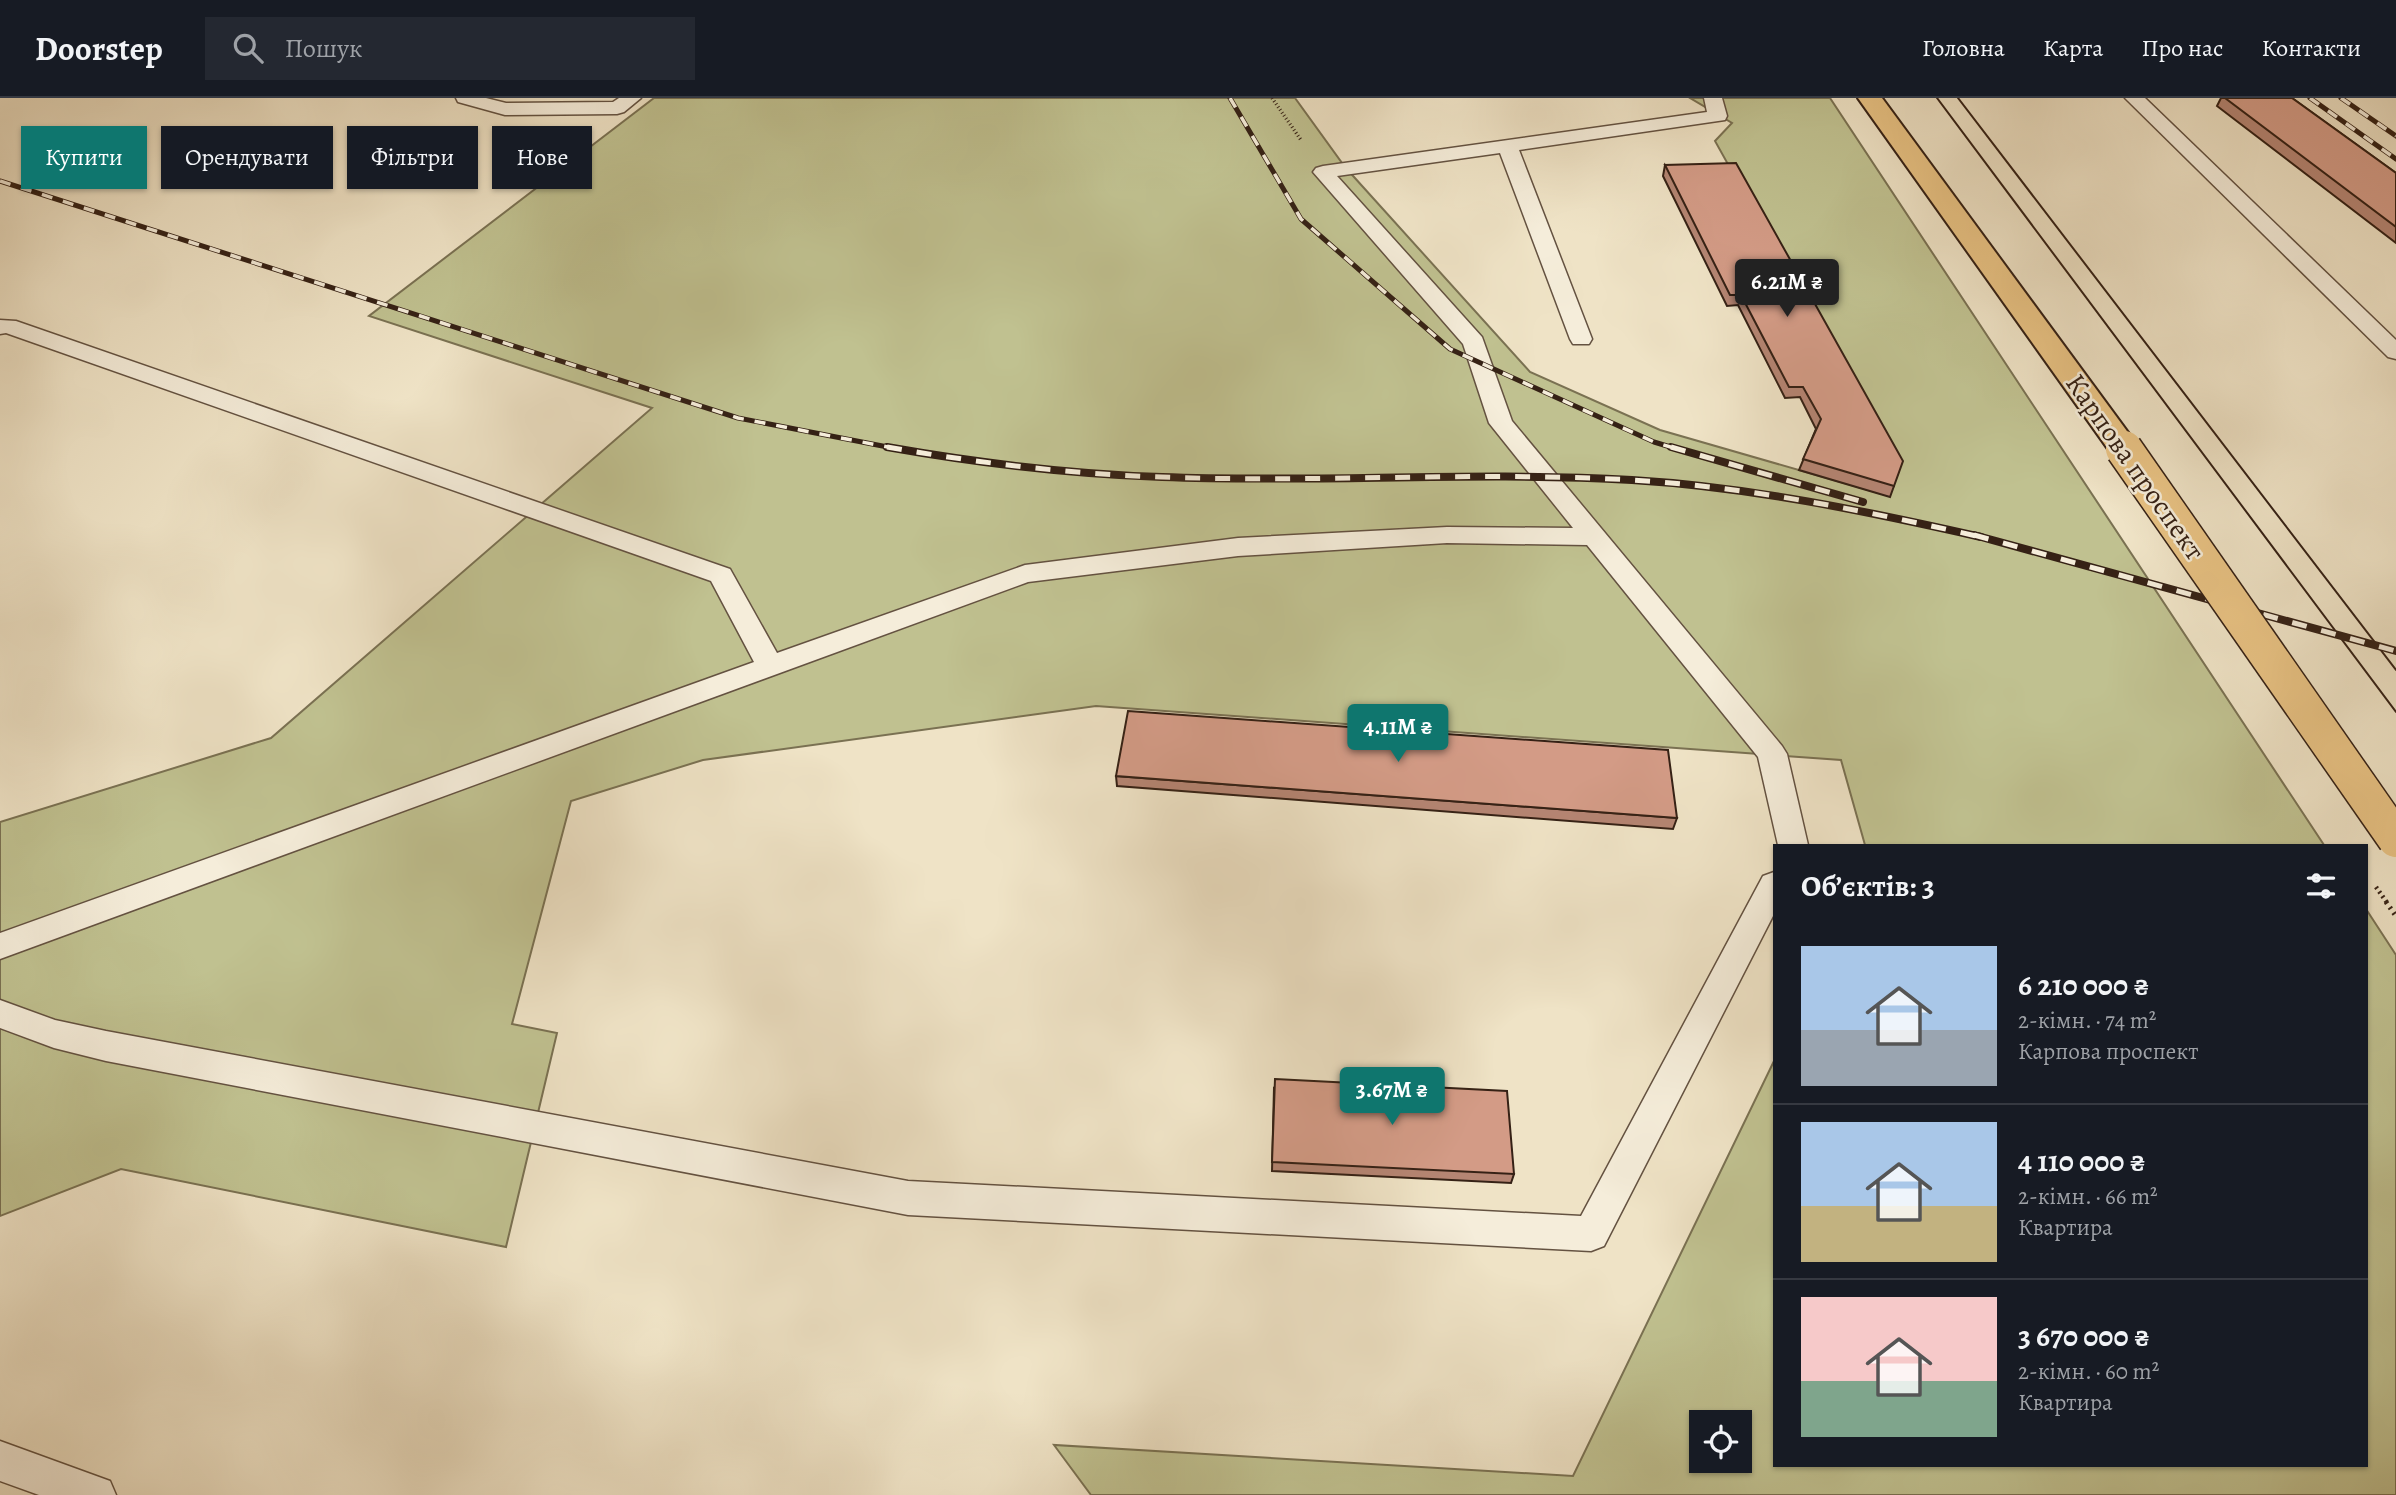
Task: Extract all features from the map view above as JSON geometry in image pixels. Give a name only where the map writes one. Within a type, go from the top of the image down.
[{"type":"main road","name":"Карпова проспект","points":[[1870,98],[2124,449],[2396,839]]},
{"type":"lane","points":[[465,98],[505,108],[617,108],[632,98]]},
{"type":"lane","points":[[1323,172],[1718,116],[1713,98]]},
{"type":"lane","points":[[2134,98],[2396,352]]},
{"type":"lane","points":[[1507,145],[1581,339]]},
{"type":"lane","points":[[1323,172],[1474,342],[1501,423],[1772,754],[1793,844]]},
{"type":"lane","points":[[0,327],[8,326],[721,575],[771,667]]},
{"type":"lane","points":[[0,947],[1025,574],[1238,547],[1447,535],[1595,537]]},
{"type":"lane","points":[[0,1014],[54,1034],[106,1046],[908,1198],[1591,1234],[1773,888]]},
{"type":"lane","points":[[0,1461],[96,1495]]},
{"type":"path","points":[[1272,98],[1323,172]]},
{"type":"path","points":[[2374,884],[2396,916]]},
{"type":"green space","points":[[654,98],[1295,98],[1345,167],[1530,372],[1660,430],[1889,496],[1899,471],[1715,141],[1732,123],[1690,98],[1830,98],[2323,844],[1865,844],[1841,760],[1096,706],[703,760],[571,801],[512,1024],[557,1033],[506,1247],[121,1169],[0,1216],[0,822],[271,738],[652,408],[369,316],[535,189],[592,189],[592,145]]},
{"type":"green space","points":[[2368,912],[2396,955],[2396,1495],[1091,1495],[1054,1445],[1573,1476],[1773,1063],[1773,1467],[2368,1467]]},
{"type":"building","points":[[2225,98],[2292,98],[2396,173],[2396,227]]},
{"type":"building","points":[[1736,163],[1903,461],[1894,486],[1803,459],[1821,419],[1803,387],[1789,387],[1741,295],[1730,295],[1665,165]]},
{"type":"building","points":[[1128,711],[1668,750],[1677,818],[1116,776]]},
{"type":"building","points":[[1275,1079],[1507,1091],[1514,1174],[1272,1162]]},
{"type":"tram line","points":[[1937,98],[2396,712]]},
{"type":"tram line","points":[[1958,98],[2396,670]]},
{"type":"railway","points":[[1230,98],[1301,219],[1450,349],[1654,442],[1677,449]]},
{"type":"railway","points":[[2310,98],[2396,159]]},
{"type":"railway","points":[[2341,98],[2396,136]]},
{"type":"railway","points":[[0,181],[738,418],[891,448]]},
{"type":"railway","points":[[887,447],[891,448]]},
{"type":"railway","points":[[1671,447],[1863,502]]},
{"type":"railway","points":[[891,448],[1024,467],[1128,476],[1280,479],[1514,477],[1676,483],[1808,501],[1981,537]]},
{"type":"railway","points":[[891,448],[898,449]]},
{"type":"railway","points":[[1974,535],[2396,651]]}]
